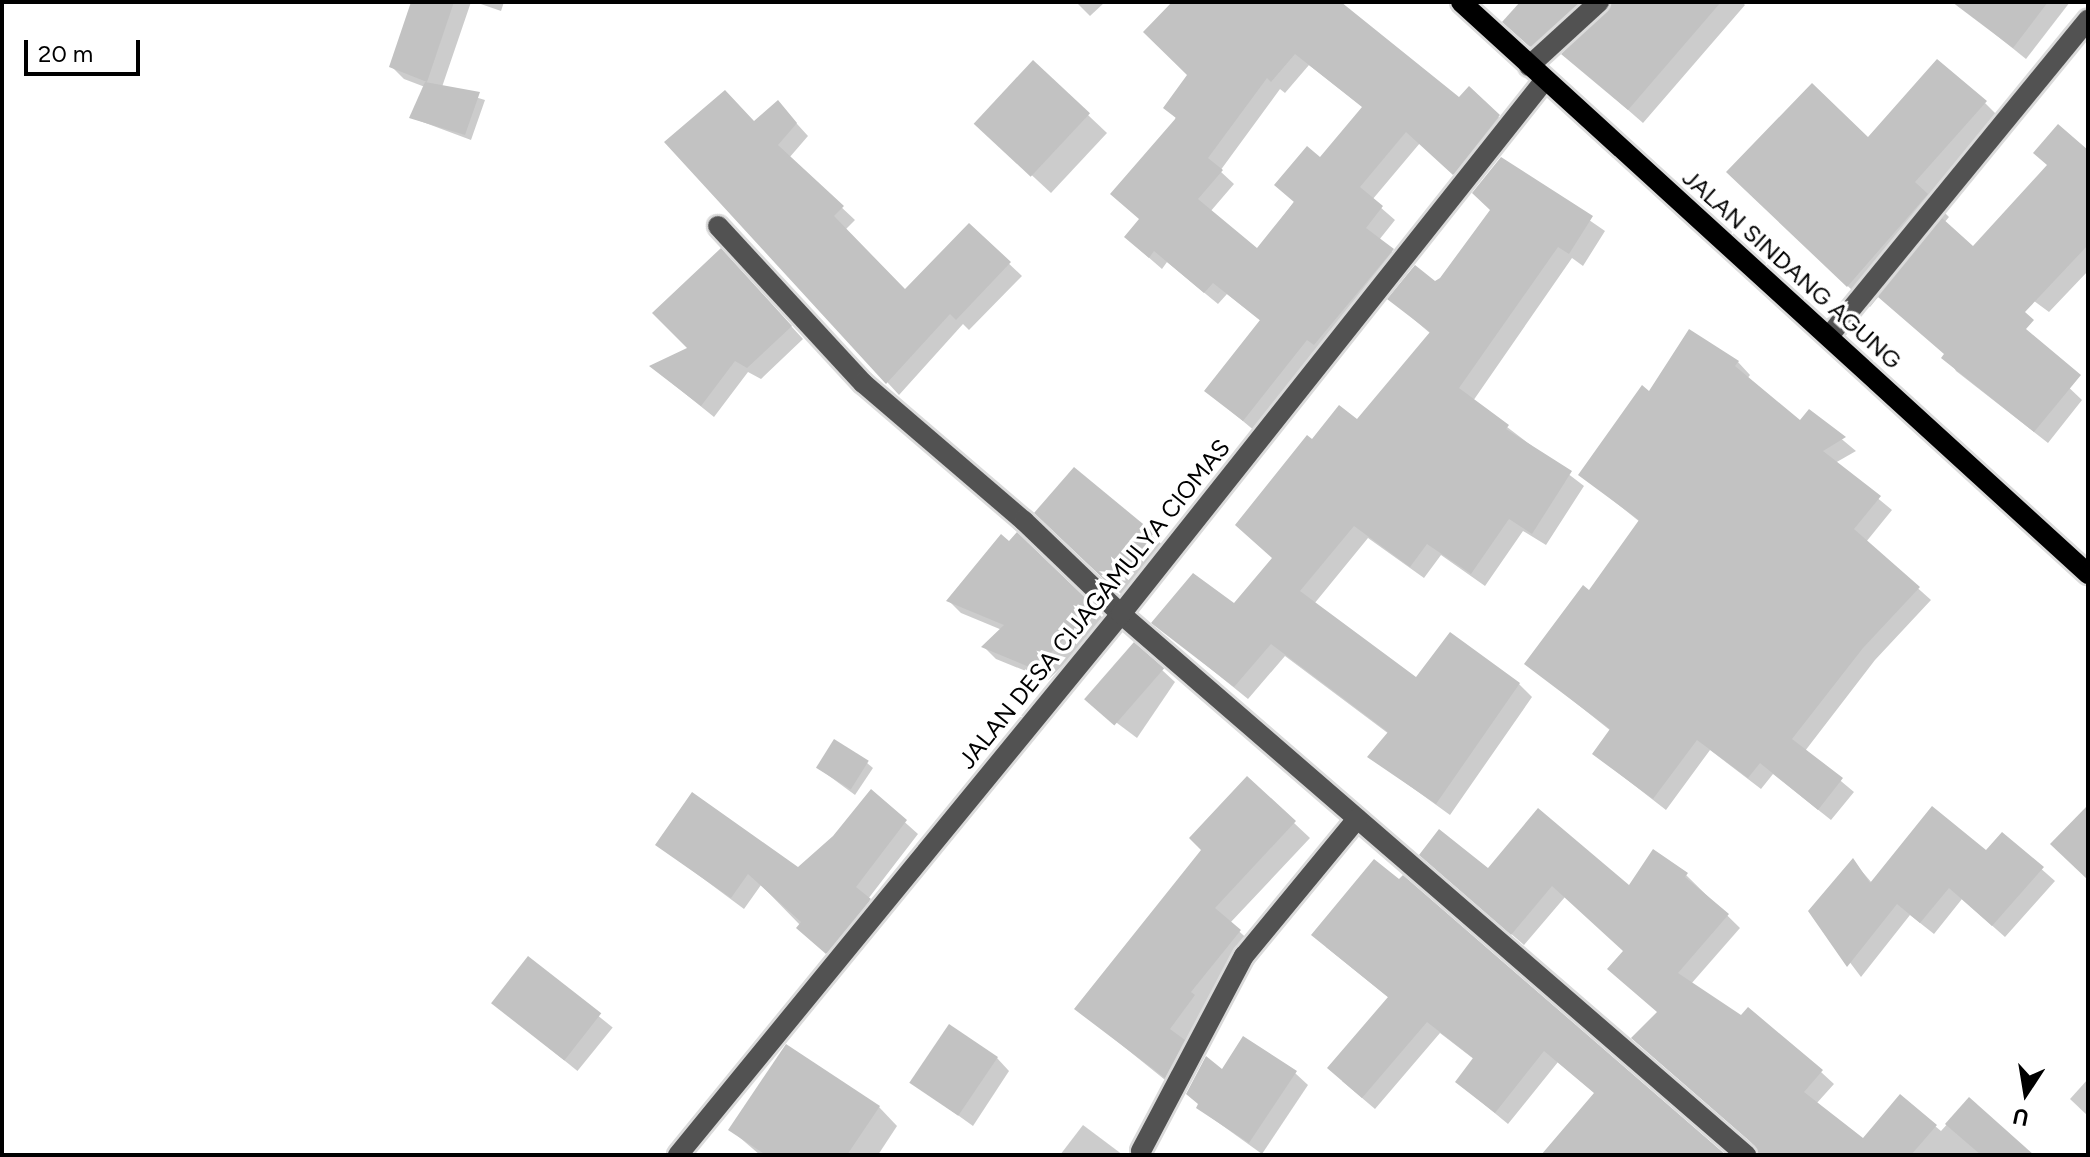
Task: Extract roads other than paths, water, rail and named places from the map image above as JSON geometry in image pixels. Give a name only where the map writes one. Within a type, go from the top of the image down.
[{"type":"main road","name":"JALAN SINDANG AGUNG","points":[[1461,2],[1544,81],[1829,336],[2088,574]]},
{"type":"street","points":[[1529,66],[1599,2]]},
{"type":"street","points":[[1829,336],[2088,20]]},
{"type":"street","name":"JALAN DESA CIJAGAMULYA CIOMAS","points":[[678,1155],[1121,614],[1544,81]]},
{"type":"street","points":[[718,226],[863,383],[1024,521],[1121,614],[1746,1155]]},
{"type":"street","points":[[1141,1151],[1244,956],[1357,819]]}]
